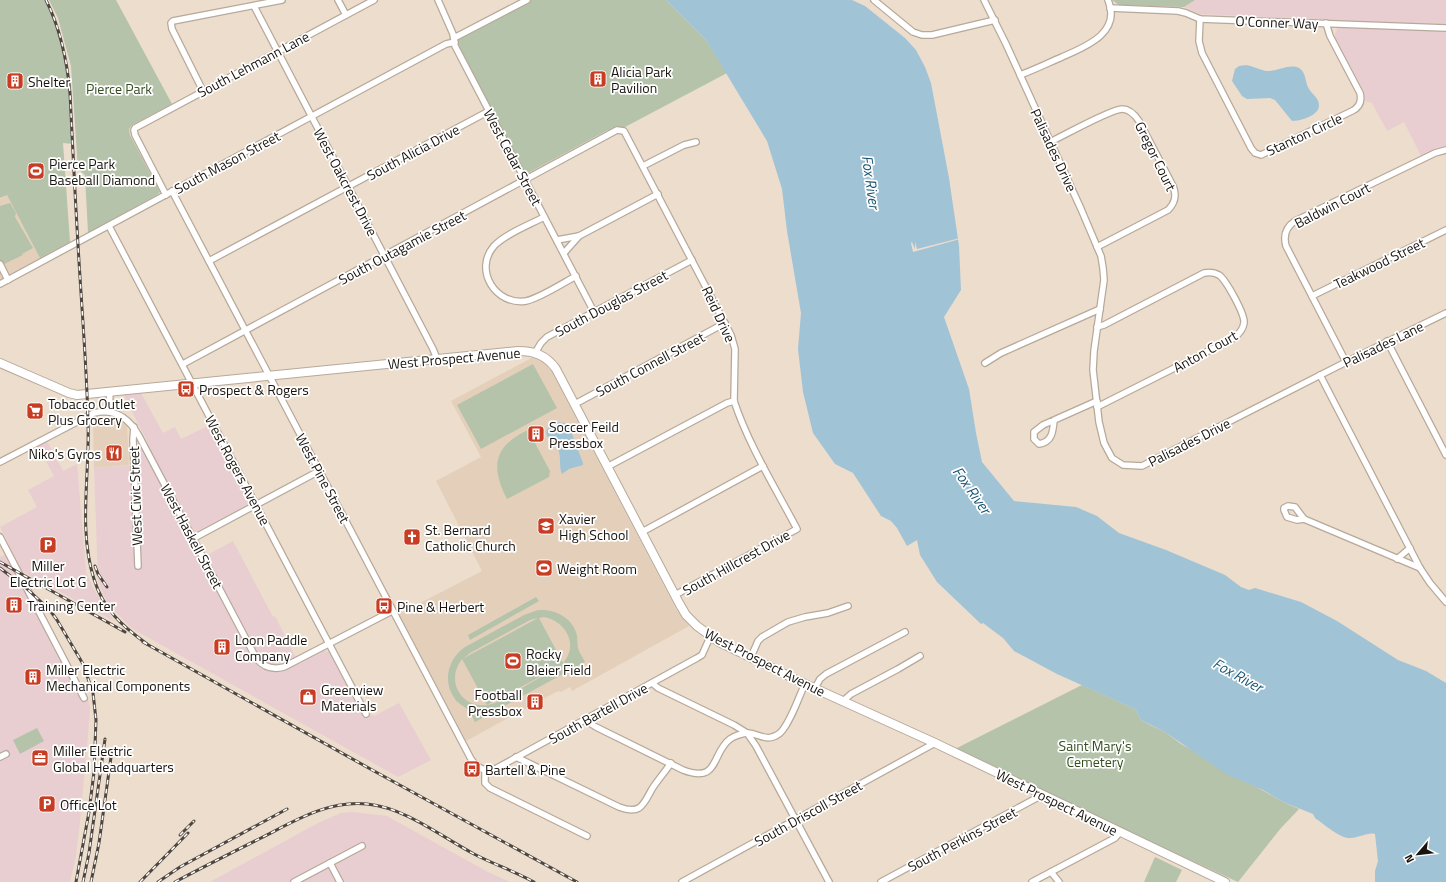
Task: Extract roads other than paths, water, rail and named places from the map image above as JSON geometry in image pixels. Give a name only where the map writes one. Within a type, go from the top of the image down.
[{"type":"main road","name":"West Prospect Avenue","points":[[0,363],[69,394],[78,395],[437,359],[530,351],[536,353],[547,359],[554,366],[683,609],[691,621],[710,637],[805,684],[935,743],[1225,882]]},
{"type":"street","points":[[203,91],[172,29],[171,23],[179,20],[282,0]]},
{"type":"street","points":[[338,0],[346,15]]},
{"type":"street","name":"South Lehmann Lane","points":[[166,195],[135,135],[134,130],[138,126],[374,0]]},
{"type":"street","name":"West Cedar Street","points":[[438,0],[455,46],[594,312]]},
{"type":"street","name":"South Mason Street","points":[[0,284],[527,0]]},
{"type":"street","points":[[874,0],[913,32],[922,35],[932,35],[995,20]]},
{"type":"street","name":"Palisades Drive","points":[[984,0],[995,20],[1050,142],[1097,247],[1102,262],[1104,274],[1093,370],[1097,407],[1104,443],[1112,458],[1123,465],[1142,466],[1320,375]]},
{"type":"street","points":[[1020,76],[1090,45],[1101,36],[1108,27],[1111,15],[1108,0]]},
{"type":"street","name":"West Oakcrest Drive","points":[[254,6],[385,256],[437,359]]},
{"type":"street","name":"O'Conner Way","points":[[1110,8],[1178,11],[1186,12],[1200,19],[1446,28]]},
{"type":"street","name":"Stanton Circle","points":[[1200,19],[1199,41],[1202,53],[1251,148],[1255,153],[1261,155],[1352,111],[1360,105],[1360,93],[1330,36],[1326,23]]},
{"type":"street","name":"Gregor Court","points":[[1050,142],[1113,111],[1126,110],[1134,114],[1140,121],[1174,186],[1176,195],[1168,210],[1097,247]]},
{"type":"street","name":"South Alicia Drive","points":[[209,261],[489,111]]},
{"type":"street","name":"South Outagamie Street","points":[[183,364],[620,130]]},
{"type":"street","name":"Reid Drive","points":[[620,130],[624,131],[627,135],[733,340],[735,349],[734,401],[744,429],[797,529]]},
{"type":"street","points":[[643,166],[684,145],[696,142]]},
{"type":"street","name":"Baldwin Court","points":[[1346,362],[1286,246],[1284,236],[1289,226],[1295,222],[1435,153],[1446,150]]},
{"type":"street","name":"West Pine Street","points":[[172,191],[392,611],[475,765],[482,770],[485,770]]},
{"type":"street","points":[[556,240],[579,236],[658,194]]},
{"type":"street","points":[[544,217],[502,239],[493,248],[488,257],[486,266],[487,275],[491,286],[503,297],[513,301],[523,301],[532,299],[576,276]]},
{"type":"street","name":"West Rogers Avenue","points":[[109,226],[366,714]]},
{"type":"street","name":"Teakwood Street","points":[[1312,296],[1446,230]]},
{"type":"street","points":[[564,253],[579,236]]},
{"type":"street","name":"South Douglas Street","points":[[536,353],[541,343],[547,337],[692,260]]},
{"type":"street","points":[[0,264],[8,280]]},
{"type":"street","name":"Anton Court","points":[[1097,327],[1204,273],[1211,272],[1223,278],[1243,314],[1244,322],[1240,333],[1234,338],[1097,407]]},
{"type":"street","points":[[985,363],[1001,353],[1100,309]]},
{"type":"street","name":"Palisades Lane","points":[[1320,375],[1446,313]]},
{"type":"street","name":"South Connell Street","points":[[575,404],[725,323]]},
{"type":"street","points":[[1387,341],[1446,455]]},
{"type":"street","points":[[1320,375],[1420,568],[1446,602]]},
{"type":"street","points":[[0,462],[88,415],[101,411],[110,411],[110,391]]},
{"type":"street","points":[[608,467],[727,403],[734,401]]},
{"type":"street","points":[[1054,420],[1050,439],[1039,444],[1034,439],[1034,432],[1043,425],[1054,420],[1097,401]]},
{"type":"street","name":"West Haskell Street","points":[[110,411],[123,416],[134,426],[256,658],[262,664],[278,669],[330,644]]},
{"type":"street","name":"West Civic Street","points":[[134,426],[133,440],[138,566]]},
{"type":"street","points":[[642,532],[763,466]]},
{"type":"street","points":[[194,538],[320,471]]},
{"type":"street","points":[[1304,519],[1420,568]]},
{"type":"street","name":"South Hillcrest Drive","points":[[675,595],[797,529]]},
{"type":"street","points":[[0,537],[84,698]]},
{"type":"street","points":[[1397,559],[1410,548]]},
{"type":"street","points":[[750,657],[758,641],[762,637],[788,622],[828,613],[848,606]]},
{"type":"street","points":[[330,644],[392,611]]},
{"type":"street","points":[[815,688],[820,679],[826,674],[905,632]]},
{"type":"street","name":"South Bartell Drive","points":[[485,770],[497,768],[700,657],[710,637]]},
{"type":"street","points":[[843,701],[851,694],[920,656]]},
{"type":"street","points":[[652,683],[658,688],[734,724],[747,733],[762,738],[771,738],[778,734],[787,724],[805,684]]},
{"type":"street","points":[[585,720],[596,727],[671,764],[696,773],[710,770],[721,750],[732,737],[747,733]]},
{"type":"street","points":[[747,733],[756,746],[829,882]]},
{"type":"street","name":"South Driscoll Street","points":[[682,882],[935,743]]},
{"type":"street","points":[[516,757],[619,807],[632,810],[645,803],[652,790],[671,764]]},
{"type":"street","points":[[485,770],[485,783],[490,788],[587,836]]},
{"type":"street","name":"South Perkins Street","points":[[881,882],[1042,795]]},
{"type":"street","points":[[1032,882],[1115,838],[1120,832]]},
{"type":"street","points":[[294,882],[362,846]]},
{"type":"street","points":[[330,863],[340,882]]},
{"type":"street","points":[[1051,872],[1059,882]]},
{"type":"water","name":"Fox River","points":[[666,0],[852,0],[865,6],[905,38],[916,50],[931,83],[949,178],[959,246],[961,290],[944,317],[969,389],[982,462],[1014,501],[1076,507],[1097,516],[1119,533],[1166,550],[1225,575],[1241,587],[1249,590],[1255,588],[1301,602],[1337,621],[1398,660],[1426,671],[1446,683],[1446,882],[1375,882],[1375,871],[1378,861],[1375,834],[1351,838],[1342,836],[1332,831],[1315,818],[1313,814],[1283,802],[1263,790],[1226,774],[1165,732],[1141,720],[1135,709],[1057,674],[1014,651],[1003,638],[983,623],[981,624],[937,582],[920,555],[917,540],[907,546],[897,528],[891,521],[881,516],[853,473],[835,464],[813,433],[803,392],[798,349],[801,313],[787,231],[782,189],[767,141],[706,40]]},
{"type":"water","points":[[1246,65],[1266,71],[1291,66],[1299,68],[1304,74],[1309,89],[1319,104],[1316,113],[1301,120],[1292,121],[1275,100],[1270,98],[1247,99],[1242,96],[1232,81],[1235,69],[1239,66]]},
{"type":"water","points":[[557,422],[565,423],[569,426],[583,463],[583,465],[569,469],[562,474],[557,447],[546,434],[550,426]]},
{"type":"railway","points":[[46,0],[56,23],[62,45],[70,93],[87,386],[88,442],[86,521],[89,560],[98,590],[108,608],[129,630],[147,644]]},
{"type":"railway","points":[[0,562],[125,632]]},
{"type":"railway","points":[[95,566],[98,574],[107,587]]},
{"type":"railway","points":[[0,568],[26,588],[49,609],[83,664],[93,693],[96,720],[94,772],[89,812],[76,882]]},
{"type":"railway","points":[[143,642],[577,882]]},
{"type":"railway","points":[[83,882],[89,853],[105,739]]},
{"type":"railway","points":[[91,882],[99,843],[112,750]]},
{"type":"railway","points":[[175,882],[298,819],[338,805],[352,804],[367,804],[395,811],[422,824],[474,854],[534,882]]},
{"type":"railway","points":[[158,882],[180,867],[287,809]]},
{"type":"railway","points":[[180,835],[194,821]]},
{"type":"railway","points":[[140,882],[188,833]]},
{"type":"place","name":"Alicia Park Pavilion","points":[[598,79]]},
{"type":"place","name":"Shelter","points":[[15,81]]},
{"type":"place","name":"Pierce Park Baseball Diamond","points":[[36,171]]},
{"type":"place","name":"Prospect & Rogers","points":[[186,389]]},
{"type":"place","name":"Tobacco Outlet Plus Grocery","points":[[35,411]]},
{"type":"place","name":"Soccer Feild Pressbox","points":[[536,434]]},
{"type":"place","name":"Niko's Gyros","points":[[114,453]]},
{"type":"place","name":"Xavier High School","points":[[546,526]]},
{"type":"place","name":"St. Bernard Catholic Church","points":[[412,537]]},
{"type":"place","name":"Miller Electric Lot G","points":[[48,545]]},
{"type":"place","name":"Weight Room","points":[[544,568]]},
{"type":"place","name":"Training Center","points":[[14,605]]},
{"type":"place","name":"Pine & Herbert","points":[[384,606]]},
{"type":"place","name":"Loon Paddle Company","points":[[222,647]]},
{"type":"place","name":"Rocky Bleier Field","points":[[513,661]]},
{"type":"place","name":"Miller Electric Mechanical Components","points":[[33,677]]},
{"type":"place","name":"Greenview Materials","points":[[308,697]]},
{"type":"place","name":"Football Pressbox","points":[[535,702]]},
{"type":"place","name":"Miller Electric Global Headquarters","points":[[40,758]]},
{"type":"place","name":"Bartell & Pine","points":[[472,769]]},
{"type":"place","name":"Office Lot","points":[[47,804]]},
{"type":"park label","name":"Pierce Park","points":[[119,88]]},
{"type":"park label","name":"Saint Mary's Cemetery","points":[[1095,754]]}]
